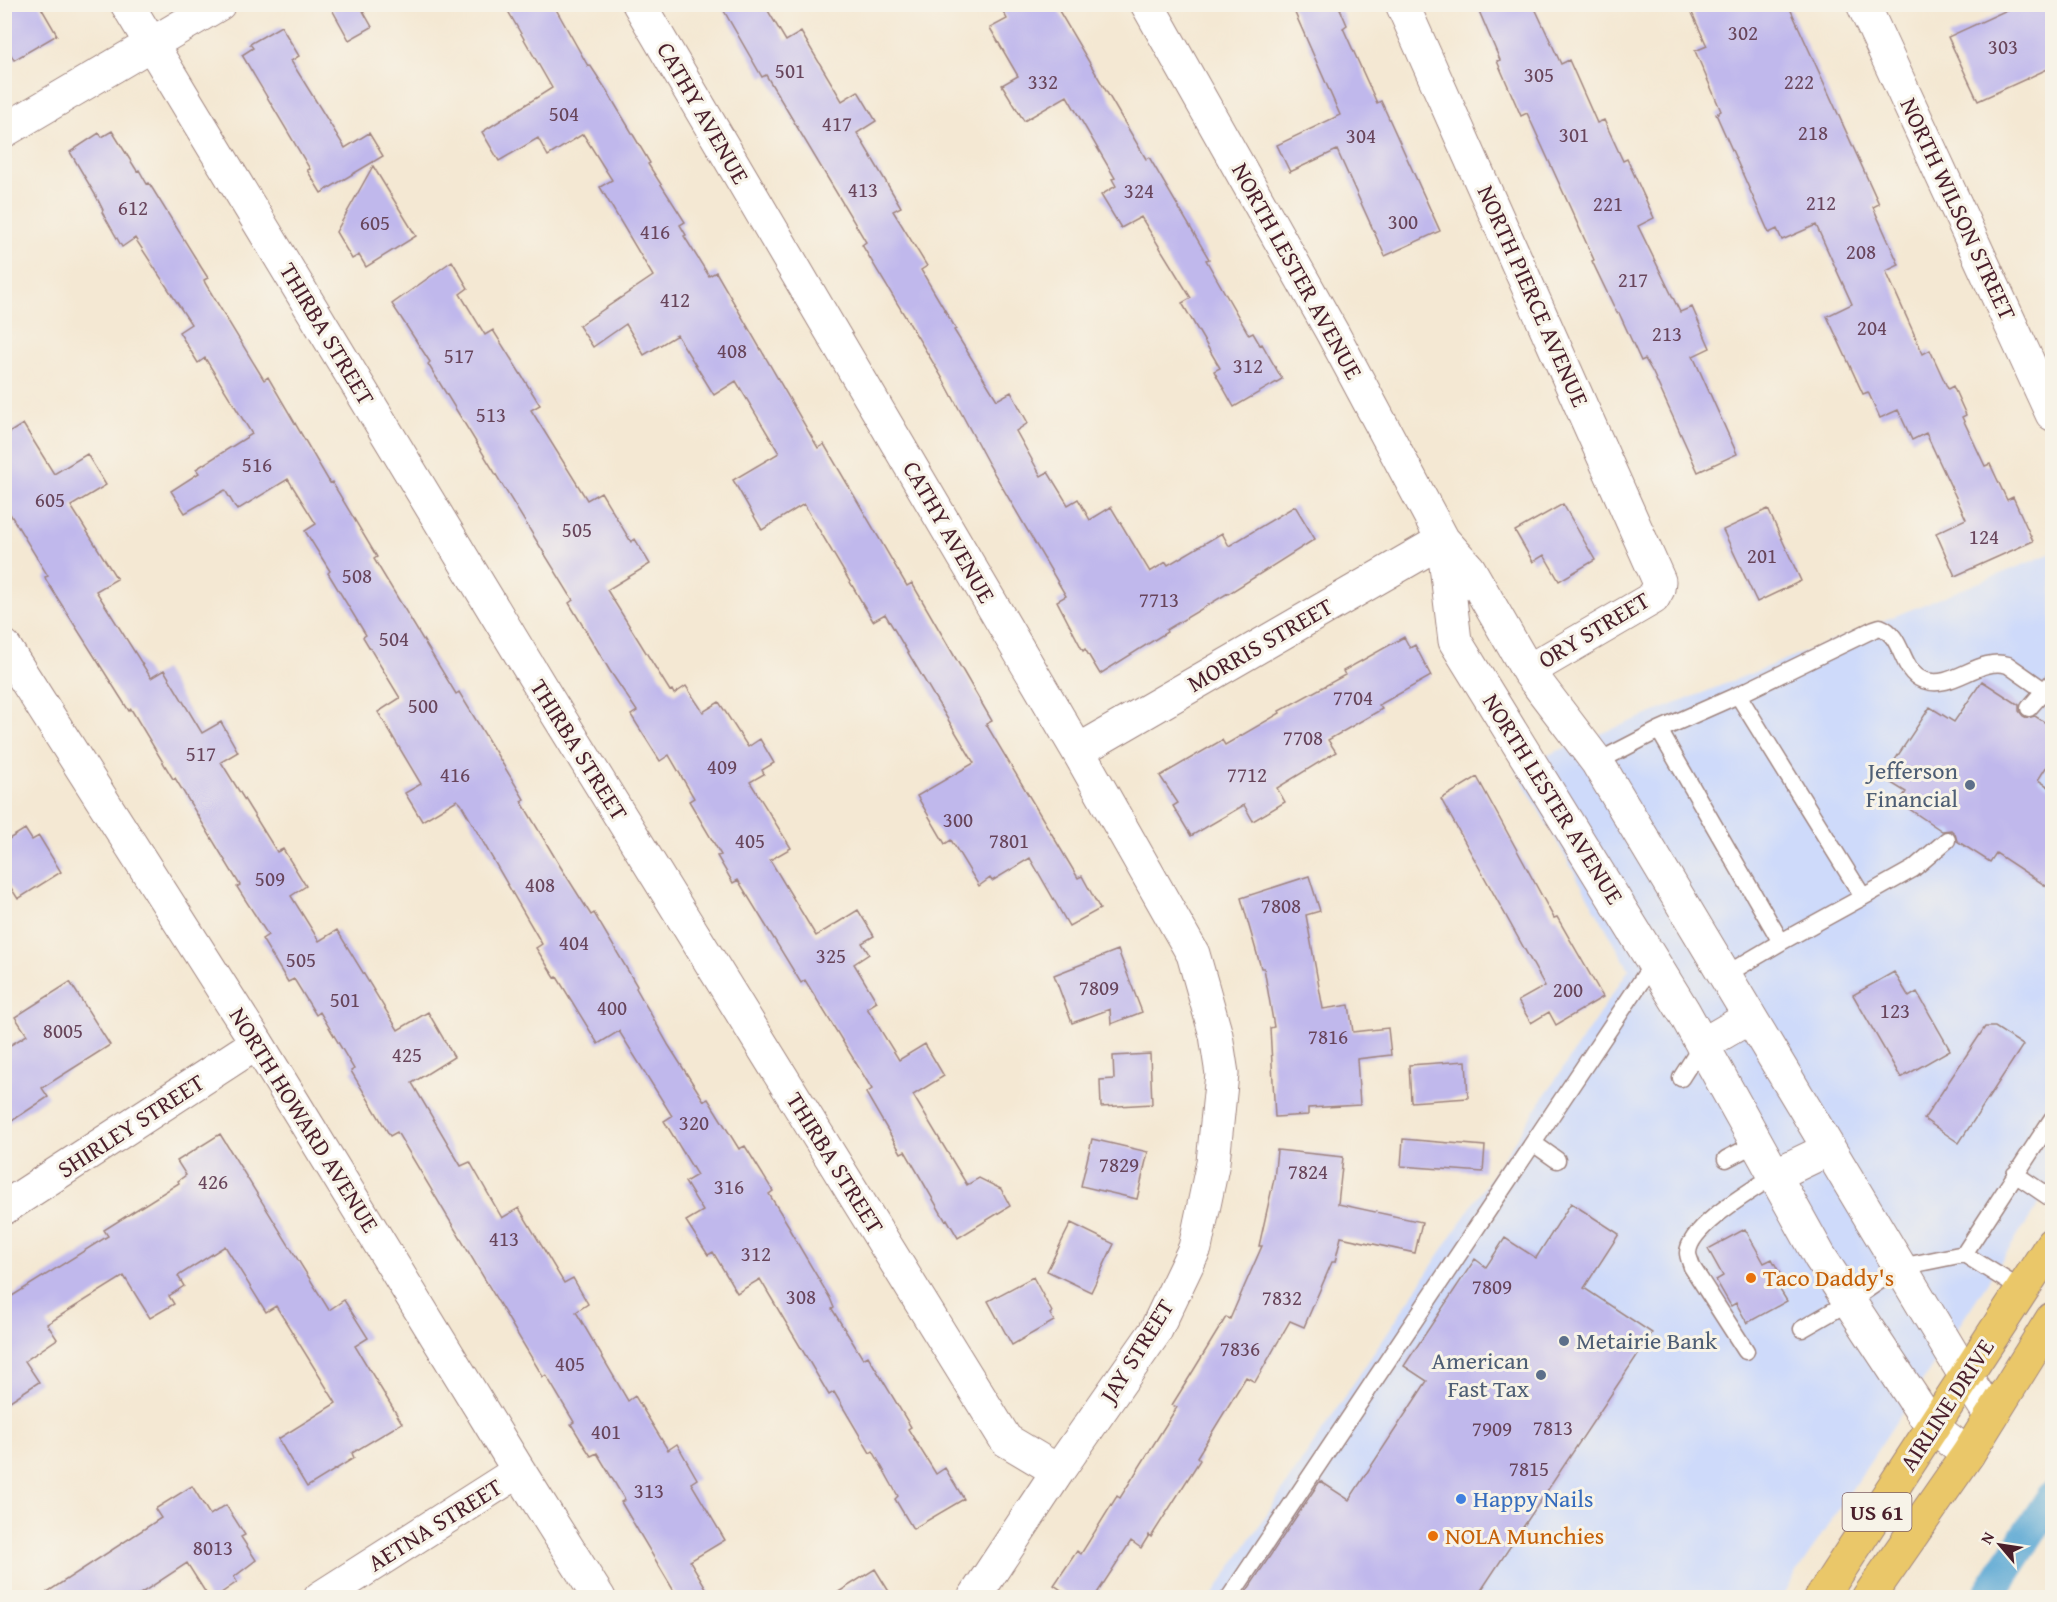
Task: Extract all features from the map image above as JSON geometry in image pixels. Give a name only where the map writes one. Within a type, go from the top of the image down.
[{"type":"highway","name":"AIRLINE DRIVE","points":[[1821,1598],[2052,1244]]},
{"type":"highway","name":"AIRLINE DRIVE","points":[[1868,1598],[1968,1454],[2052,1319]]},
{"type":"street","name":"THIRBA STREET","points":[[128,4],[546,696],[1006,1440],[1058,1471]]},
{"type":"street","points":[[4,131],[219,4]]},
{"type":"street","name":"CATHY AVENUE","points":[[639,4],[1078,751],[1193,954],[1216,1035],[1222,1074]]},
{"type":"street","name":"NORTH LESTER AVENUE","points":[[1147,4],[1327,324],[1443,540],[1469,569],[1528,671],[1597,762],[1991,1416]]},
{"type":"street","name":"NORTH PIERCE AVENUE","points":[[1402,4],[1659,581],[1658,589]]},
{"type":"street","name":"NORTH WILSON STREET","points":[[1863,4],[2052,414]]},
{"type":"street","name":"MORRIS STREET","points":[[1078,751],[1443,540]]},
{"type":"street","name":"NORTH LESTER AVENUE","points":[[1443,540],[1455,641],[1654,962],[1820,1257],[1932,1427],[1968,1454]]},
{"type":"street","name":"ORY STREET","points":[[1528,671],[1653,598],[1658,589]]},
{"type":"street","name":"NORTH HOWARD AVENUE","points":[[4,646],[257,1043],[599,1598]]},
{"type":"street","points":[[1702,1045],[1750,1017]]},
{"type":"street","name":"SHIRLEY STREET","points":[[4,1208],[257,1043]]},
{"type":"street","name":"JAY STREET","points":[[974,1598],[1058,1471],[1155,1332],[1196,1248],[1213,1162],[1222,1074]]},
{"type":"street","points":[[1775,1175],[1829,1149]]},
{"type":"street","name":"AETNA STREET","points":[[320,1598],[519,1471]]},
{"type":"lane","points":[[1597,762],[1659,730],[1880,627],[1892,635],[1911,670],[1923,680],[1935,682],[1950,680],[1990,664],[2002,663],[2049,686],[2029,708]]},
{"type":"lane","points":[[1738,695],[1863,897]]},
{"type":"lane","points":[[1659,730],[1781,942]]},
{"type":"lane","points":[[1725,975],[1913,869],[1947,840]]},
{"type":"lane","points":[[1229,1598],[1654,962]]},
{"type":"lane","points":[[1681,1078],[1702,1045]]},
{"type":"lane","points":[[1964,1254],[2052,1119]]},
{"type":"lane","points":[[1533,1143],[1557,1160]]},
{"type":"lane","points":[[1726,1159],[1757,1143]]},
{"type":"lane","points":[[2015,1174],[2052,1198]]},
{"type":"lane","points":[[1746,1351],[1692,1267],[1688,1254],[1693,1237],[1703,1225],[1775,1175]]},
{"type":"lane","points":[[1802,1329],[1849,1302],[1900,1267],[1964,1254],[2022,1290]]},
{"type":"shaded area","points":[[2052,553],[2052,1184],[1781,1597],[1211,1598],[1629,969],[1515,768]]},
{"type":"building","points":[[4,4],[39,4],[57,35],[14,60],[4,43]]},
{"type":"building","points":[[329,4],[359,4],[372,27],[349,40]]},
{"type":"building","points":[[504,4],[553,4],[588,66],[590,65],[607,91],[650,163],[648,164],[685,222],[680,225],[686,235],[684,236],[709,276],[716,272],[818,448],[824,444],[907,586],[912,583],[992,721],[986,724],[1078,878],[1082,876],[1100,909],[1069,926],[1030,858],[992,881],[990,878],[979,886],[951,840],[945,844],[917,796],[974,763],[885,614],[873,621],[804,504],[762,530],[733,480],[779,453],[736,381],[714,395],[677,335],[644,355],[626,324],[593,347],[579,326],[653,276],[600,187],[612,180],[583,134],[548,156],[538,138],[499,161],[482,132],[552,88]]},
{"type":"building","points":[[720,4],[764,4],[786,41],[801,32],[842,101],[858,91],[876,121],[857,133],[901,207],[893,211],[927,266],[921,270],[997,400],[1011,392],[1028,423],[1016,431],[1041,476],[1048,472],[1068,505],[1078,499],[1090,520],[1111,507],[1150,572],[1166,562],[1168,565],[1222,533],[1229,546],[1295,506],[1315,539],[1166,630],[1167,632],[1100,674],[1085,649],[1083,651],[1057,601],[1066,596],[988,463],[943,379],[862,245],[866,242],[766,75],[762,77]]},
{"type":"building","points":[[999,4],[1055,4],[1146,159],[1149,157],[1209,259],[1206,260],[1249,335],[1253,333],[1260,345],[1262,344],[1282,379],[1234,407],[1214,371],[1220,368],[1182,303],[1191,298],[1141,217],[1121,228],[1101,195],[1116,186],[1112,179],[1115,178],[1067,96],[1024,121],[1002,85],[1018,76],[990,28],[1007,19]]},
{"type":"building","points":[[1291,4],[1338,4],[1347,25],[1343,28],[1377,103],[1381,101],[1440,231],[1385,256],[1337,150],[1290,172],[1277,145],[1340,115]]},
{"type":"building","points":[[1476,4],[1533,4],[1561,64],[1569,60],[1597,123],[1604,120],[1623,161],[1627,159],[1654,218],[1638,226],[1680,312],[1692,307],[1710,348],[1693,356],[1737,454],[1698,472],[1653,373],[1645,359],[1641,361],[1592,261],[1594,260],[1527,113],[1521,116]]},
{"type":"building","points":[[1688,4],[1788,4],[1879,204],[1873,207],[1899,265],[1886,271],[1923,354],[1930,350],[1948,389],[1953,386],[1966,415],[1962,417],[1985,466],[1990,464],[2007,500],[2013,497],[2033,541],[1955,576],[1936,533],[1966,519],[1926,433],[1912,440],[1898,410],[1880,418],[1868,392],[1863,394],[1827,316],[1852,304],[1816,225],[1782,240],[1777,229],[1769,233],[1716,114],[1721,111],[1695,51],[1707,46]]},
{"type":"building","points":[[2020,4],[2052,4],[2052,67],[1978,101],[1948,37]]},
{"type":"building","points":[[281,26],[299,56],[291,61],[345,148],[369,133],[383,156],[321,193],[307,170],[310,169],[242,55],[253,48],[250,44]]},
{"type":"building","points":[[112,131],[137,171],[139,170],[147,184],[149,183],[208,278],[204,280],[205,283],[264,380],[268,377],[330,483],[332,482],[377,557],[374,559],[456,694],[459,692],[524,799],[521,801],[560,866],[591,915],[594,913],[669,1046],[704,1101],[708,1099],[739,1149],[745,1146],[773,1191],[769,1194],[830,1298],[834,1308],[832,1309],[863,1359],[868,1356],[911,1427],[908,1429],[936,1474],[945,1468],[964,1499],[913,1529],[895,1499],[898,1496],[873,1451],[870,1453],[834,1392],[829,1395],[760,1279],[737,1293],[713,1252],[708,1255],[686,1221],[703,1211],[685,1182],[697,1175],[664,1121],[672,1116],[619,1031],[598,1044],[557,977],[555,978],[536,948],[542,944],[461,804],[457,800],[422,821],[405,793],[421,784],[378,712],[400,698],[363,637],[366,635],[305,531],[316,524],[288,479],[237,510],[225,490],[185,513],[171,491],[199,473],[196,469],[252,434],[205,358],[198,363],[179,332],[191,324],[135,238],[122,247],[70,152],[99,133],[102,137]]},
{"type":"building","points":[[373,166],[416,236],[366,267],[359,255],[352,259],[336,232]]},
{"type":"building","points":[[452,261],[468,288],[460,294],[485,335],[493,330],[540,405],[531,410],[587,500],[601,492],[631,542],[635,539],[650,564],[607,590],[670,691],[672,690],[674,694],[686,686],[703,712],[719,702],[748,747],[760,739],[774,763],[762,770],[764,774],[750,782],[791,848],[770,860],[816,936],[858,910],[874,936],[862,943],[869,954],[854,964],[877,1002],[867,1008],[899,1060],[925,1044],[944,1076],[913,1095],[967,1185],[979,1178],[1001,1189],[1010,1206],[958,1238],[905,1151],[901,1153],[866,1093],[872,1089],[805,980],[801,983],[738,880],[733,883],[717,856],[721,855],[689,801],[694,798],[669,755],[660,761],[631,715],[637,711],[569,603],[573,600],[428,364],[430,362],[392,304]]},
{"type":"building","points":[[23,424],[54,474],[87,454],[106,485],[71,506],[117,579],[96,591],[151,678],[164,670],[202,733],[221,722],[238,752],[221,762],[277,852],[283,849],[306,886],[291,896],[319,941],[337,930],[398,1030],[428,1012],[454,1057],[412,1083],[461,1166],[470,1162],[502,1218],[519,1208],[564,1283],[573,1278],[588,1304],[576,1312],[628,1401],[635,1396],[668,1450],[677,1444],[697,1479],[691,1483],[725,1540],[690,1561],[712,1598],[678,1598],[621,1502],[625,1500],[597,1453],[591,1456],[585,1447],[571,1424],[574,1422],[546,1375],[543,1377],[397,1132],[390,1136],[351,1071],[354,1069],[320,1012],[316,1015],[294,979],[288,982],[262,939],[268,935],[237,887],[240,885],[175,778],[173,779],[131,709],[129,711],[46,580],[45,577],[48,576],[4,504],[4,436]]},
{"type":"building","points":[[1563,504],[1595,560],[1559,581],[1544,555],[1533,562],[1515,531]]},
{"type":"building","points":[[1768,509],[1801,581],[1757,602],[1723,530]]},
{"type":"building","points":[[1404,637],[1410,648],[1415,645],[1431,676],[1379,705],[1382,709],[1328,740],[1336,752],[1277,788],[1285,802],[1253,821],[1244,805],[1191,836],[1173,806],[1178,803],[1160,776],[1222,740],[1225,745],[1280,713],[1279,711],[1345,675],[1343,671]]},
{"type":"building","name":"Jefferson Financial","points":[[1982,681],[2019,705],[2019,711],[2023,716],[2027,718],[2035,716],[2052,727],[2052,758],[2038,780],[2052,789],[2052,890],[1996,853],[1990,862],[1957,841],[1951,830],[1942,831],[1899,802],[1906,792],[1883,778],[1930,707],[1954,722]]},
{"type":"building","points":[[1477,777],[1554,918],[1557,917],[1603,997],[1556,1025],[1549,1012],[1531,1023],[1518,1001],[1545,986],[1441,799]]},
{"type":"building","points":[[25,829],[32,840],[39,836],[61,872],[18,899],[4,877],[4,842]]},
{"type":"building","points":[[1309,876],[1320,911],[1306,915],[1323,1009],[1349,1005],[1353,1032],[1388,1028],[1391,1055],[1357,1059],[1360,1105],[1308,1108],[1308,1115],[1275,1117],[1270,1028],[1274,1027],[1264,968],[1261,968],[1241,898]]},
{"type":"building","points":[[1118,950],[1142,1012],[1111,1024],[1110,1009],[1072,1023],[1054,975]]},
{"type":"building","points":[[1894,972],[1909,997],[1917,992],[1950,1050],[1901,1078],[1853,995]]},
{"type":"building","points":[[70,982],[110,1045],[42,1088],[48,1097],[4,1126],[4,1049],[27,1035],[15,1017]]},
{"type":"building","points":[[1985,1027],[1995,1027],[2023,1045],[1959,1143],[1924,1119]]},
{"type":"building","points":[[1150,1054],[1152,1104],[1101,1107],[1100,1080],[1114,1079],[1113,1056]]},
{"type":"building","points":[[1466,1061],[1468,1098],[1411,1102],[1409,1065]]},
{"type":"building","points":[[220,1134],[329,1310],[344,1300],[368,1338],[355,1346],[402,1423],[352,1453],[354,1458],[307,1487],[278,1439],[336,1403],[276,1306],[266,1312],[225,1246],[178,1276],[184,1286],[169,1296],[174,1304],[150,1318],[124,1276],[47,1324],[57,1339],[25,1361],[39,1382],[4,1405],[4,1301],[108,1236],[104,1230],[179,1183],[178,1181],[186,1175],[177,1161]]},
{"type":"building","points":[[1092,1139],[1148,1152],[1137,1199],[1081,1186]]},
{"type":"building","points":[[1403,1139],[1485,1146],[1483,1172],[1401,1166]]},
{"type":"building","points":[[1277,1150],[1343,1157],[1338,1204],[1422,1222],[1415,1253],[1341,1237],[1335,1262],[1332,1262],[1304,1327],[1290,1321],[1255,1382],[1246,1377],[1197,1457],[1200,1460],[1151,1537],[1149,1535],[1141,1548],[1131,1541],[1094,1598],[1073,1598],[1054,1585],[1077,1551],[1081,1554],[1117,1496],[1120,1498],[1177,1407],[1172,1405],[1226,1317],[1230,1319],[1262,1246],[1259,1246],[1274,1179]]},
{"type":"building","points":[[1571,1203],[1619,1234],[1584,1288],[1652,1333],[1476,1598],[1242,1598],[1320,1481],[1349,1500],[1427,1381],[1404,1366],[1475,1259],[1486,1267],[1505,1238],[1536,1258]]},
{"type":"building","points":[[1071,1223],[1114,1244],[1091,1292],[1047,1271]]},
{"type":"building","name":"Taco Daddy's","points":[[1745,1229],[1764,1263],[1772,1259],[1784,1281],[1777,1285],[1787,1301],[1747,1323],[1736,1303],[1731,1306],[1716,1280],[1723,1276],[1708,1249]]},
{"type":"building","points":[[1033,1277],[1052,1312],[1050,1314],[1054,1321],[1012,1345],[988,1301]]},
{"type":"building","points":[[192,1486],[210,1515],[226,1505],[245,1535],[241,1537],[256,1560],[234,1577],[237,1582],[214,1598],[209,1598],[187,1563],[134,1598],[38,1598],[161,1518],[155,1509]]},
{"type":"building","points":[[875,1569],[893,1598],[829,1598]]},
{"type":"waterway","points":[[1987,1598],[2052,1498]]},
{"type":"place","name":"Jefferson Financial","points":[[1970,785]]},
{"type":"place","name":"Taco Daddy's","points":[[1751,1278]]},
{"type":"place","name":"Metairie Bank","points":[[1564,1341]]},
{"type":"place","name":"American Fast Tax","points":[[1541,1375]]},
{"type":"place","name":"Happy Nails","points":[[1461,1499]]},
{"type":"place","name":"NOLA Munchies","points":[[1433,1536]]}]
